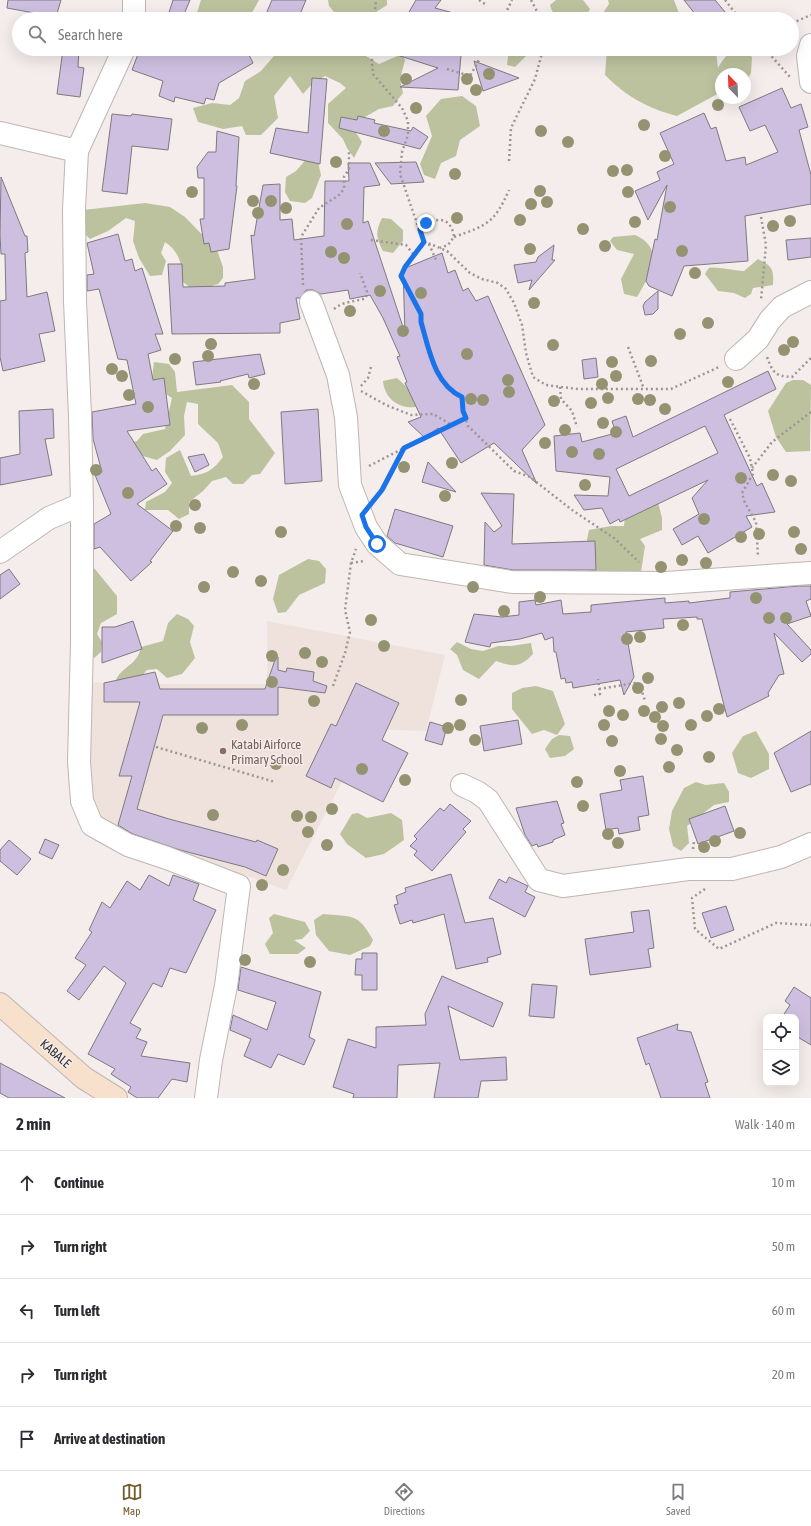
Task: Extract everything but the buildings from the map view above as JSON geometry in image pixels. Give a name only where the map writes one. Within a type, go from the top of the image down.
[{"type":"street","points":[[134,0],[134,12]]},
{"type":"street","points":[[801,80],[811,45]]},
{"type":"street","points":[[121,56],[77,151],[74,209],[75,294],[82,504],[82,642],[79,762],[82,801],[92,825],[128,845],[167,858],[239,886],[226,986],[211,1060],[206,1098]]},
{"type":"street","points":[[0,132],[77,151]]},
{"type":"street","points":[[736,359],[765,329],[782,307],[811,292]]},
{"type":"street","points":[[314,311],[338,375],[346,417],[350,485],[361,513],[377,544],[400,564],[512,582],[658,583],[811,573]]},
{"type":"street","points":[[0,552],[50,518],[82,504]]},
{"type":"street","points":[[462,786],[478,792],[488,800],[539,880],[563,886],[688,869],[732,869],[781,857],[811,844]]},
{"type":"street","name":"KABALE","points":[[0,1004],[84,1078],[116,1098]]},
{"type":"path","points":[[375,12],[376,0]]},
{"type":"path","points":[[479,0],[485,4]]},
{"type":"path","points":[[506,12],[512,0]]},
{"type":"path","points":[[532,0],[537,12]]},
{"type":"path","points":[[725,0],[734,12]]},
{"type":"path","points":[[799,20],[811,15]]},
{"type":"path","points":[[372,56],[373,74],[402,108],[408,121],[408,135],[402,152],[400,174],[424,242],[447,251],[470,273],[482,279],[498,283],[506,289],[514,303],[522,325],[526,353],[533,376],[546,385],[578,389],[671,389],[736,359]]},
{"type":"path","points":[[509,161],[511,128],[535,79],[541,56]]},
{"type":"path","points":[[773,56],[801,80]]},
{"type":"path","points":[[447,70],[470,76],[479,60]]},
{"type":"path","points":[[349,150],[349,169],[344,178],[344,189],[339,195],[327,201],[319,208],[300,237],[302,280],[314,311],[330,313],[336,307],[346,302],[356,302],[366,298],[367,292],[360,273]]},
{"type":"path","points":[[440,248],[448,245],[454,237],[475,229],[493,219],[502,207],[509,190]]},
{"type":"path","points":[[761,217],[766,245],[761,291],[762,314],[772,371],[781,376],[792,377],[811,358]]},
{"type":"path","points":[[420,230],[426,223],[440,220],[448,223],[453,229],[454,237]]},
{"type":"path","points":[[371,240],[406,245],[414,255]]},
{"type":"path","points":[[424,242],[401,276],[421,314],[421,322],[435,368],[452,392],[462,397],[463,411],[468,426],[514,471],[537,482],[572,510],[614,538],[644,566],[658,583]]},
{"type":"path","points":[[429,244],[436,260]]},
{"type":"path","points":[[628,348],[644,389]]},
{"type":"path","points":[[560,387],[561,399],[572,411],[577,427]]},
{"type":"path","points":[[358,389],[386,405],[411,415],[432,414],[452,425]]},
{"type":"path","points":[[752,468],[772,442],[811,412]]},
{"type":"path","points":[[333,686],[345,653],[350,632],[346,610],[353,555],[361,513],[360,476],[368,466],[466,418]]},
{"type":"path","points":[[730,419],[750,458],[752,468],[753,474],[742,493],[744,503],[756,522],[756,545],[760,577]]},
{"type":"path","points":[[361,513],[382,490],[404,448]]},
{"type":"path","points":[[594,695],[600,694],[598,679]]},
{"type":"path","points":[[600,690],[635,683],[640,685],[645,701]]},
{"type":"path","points":[[156,747],[275,782]]},
{"type":"path","points":[[710,886],[692,898],[696,929],[719,949],[776,923],[811,925]]},
{"type":"shaded area","name":"Katabi Airforce Primary School","points":[[267,621],[445,655],[426,731],[369,729],[286,890],[233,871],[124,839],[104,827],[88,796],[85,682],[147,684],[267,684]]},
{"type":"green space","points":[[201,0],[259,0],[252,12],[197,12]]},
{"type":"green space","points":[[328,0],[387,0],[387,5],[376,12],[334,12],[329,6]]},
{"type":"green space","points":[[556,0],[583,0],[590,9],[588,12],[554,12],[550,5]]},
{"type":"green space","points":[[608,0],[674,0],[678,12],[604,12],[609,4]]},
{"type":"green space","points":[[274,56],[366,56],[379,64],[397,56],[403,56],[405,60],[400,79],[403,93],[393,106],[379,109],[351,125],[362,142],[354,158],[343,139],[328,123],[328,104],[346,88],[340,83],[325,76],[312,84],[303,94],[290,76],[274,96],[278,118],[261,135],[246,135],[242,126],[223,129],[198,122],[193,108],[212,103],[230,105],[239,98],[245,81],[261,71]]},
{"type":"green space","points":[[508,56],[526,56],[515,67],[507,65]]},
{"type":"green space","points":[[606,56],[716,56],[718,68],[715,68],[715,95],[677,116],[638,101],[613,83],[605,75]]},
{"type":"green space","points":[[726,56],[752,57],[751,73],[751,68],[718,68]]},
{"type":"green space","points":[[462,96],[476,106],[480,126],[460,140],[456,156],[441,163],[435,179],[424,175],[420,164],[432,136],[426,116],[441,99]]},
{"type":"green space","points":[[315,149],[321,175],[312,198],[305,203],[290,201],[285,192],[286,177],[296,171]]},
{"type":"green space","points":[[145,203],[170,207],[185,217],[217,250],[223,267],[223,278],[218,284],[195,291],[183,282],[179,259],[174,250],[165,242],[161,253],[166,261],[162,275],[150,276],[139,258],[133,241],[135,221],[126,218],[108,231],[90,239],[81,230],[83,210]]},
{"type":"green space","points":[[382,218],[391,219],[403,230],[403,241],[393,253],[383,251],[379,242],[377,231]]},
{"type":"green space","points":[[635,235],[645,241],[650,247],[653,255],[647,280],[637,297],[624,294],[621,279],[634,254],[617,250],[610,241],[613,237]]},
{"type":"green space","points":[[758,259],[771,269],[773,275],[773,285],[753,288],[751,294],[745,298],[734,293],[718,291],[705,274],[709,268],[744,271]]},
{"type":"green space","points":[[154,362],[169,364],[175,372],[177,392],[232,385],[249,402],[249,419],[275,453],[260,474],[252,475],[243,484],[233,484],[226,477],[212,481],[203,491],[189,502],[189,514],[179,519],[168,510],[145,510],[146,502],[165,492],[172,483],[165,472],[166,458],[180,450],[191,476],[209,471],[223,457],[218,443],[198,424],[198,404],[187,402],[184,416],[185,435],[170,451],[157,460],[139,455],[123,445],[137,441],[143,434],[165,429],[172,398],[159,392],[152,378]]},
{"type":"green space","points":[[397,378],[412,392],[421,406],[401,406],[391,399],[384,388],[383,381]]},
{"type":"green space","points":[[793,380],[803,380],[811,385],[810,451],[786,452],[776,437],[768,411],[786,383]]},
{"type":"green space","points":[[657,498],[662,518],[662,530],[640,539],[645,546],[641,572],[593,576],[584,555],[589,530],[611,526],[624,526],[625,516]]},
{"type":"green space","points":[[308,559],[319,561],[326,569],[325,583],[299,595],[286,612],[278,613],[273,599],[279,575]]},
{"type":"green space","points":[[94,568],[117,596],[117,614],[101,623],[97,634],[102,642],[101,652],[94,658],[77,640],[89,571]]},
{"type":"green space","points":[[177,614],[188,619],[194,626],[190,642],[195,658],[182,674],[167,678],[157,669],[147,670],[138,680],[116,680],[122,671],[137,658],[141,647],[163,641],[168,623]]},
{"type":"green space","points":[[457,642],[471,649],[483,651],[498,646],[531,643],[533,654],[524,662],[516,665],[496,661],[479,679],[463,670],[457,655],[450,649]]},
{"type":"green space","points":[[536,686],[553,691],[565,724],[557,735],[544,730],[532,734],[512,709],[512,693],[522,688]]},
{"type":"green space","points":[[756,731],[769,754],[769,769],[751,778],[738,773],[732,753],[743,736]]},
{"type":"green space","points":[[559,735],[570,736],[574,749],[565,756],[550,758],[545,749],[552,739]]},
{"type":"green space","points":[[696,782],[706,785],[724,783],[729,792],[729,802],[714,805],[687,826],[689,843],[681,851],[673,846],[669,829],[672,811],[684,788]]},
{"type":"green space","points":[[358,813],[367,818],[391,813],[402,820],[404,840],[384,854],[366,858],[347,844],[340,834],[352,814]]},
{"type":"green space","points":[[274,914],[305,922],[310,931],[302,939],[294,940],[306,948],[298,954],[270,954],[265,944],[273,933],[269,918]]},
{"type":"green space","points":[[323,914],[347,916],[358,920],[368,931],[373,940],[370,946],[350,955],[329,951],[316,935],[314,920]]},
{"type":"place","name":"Katabi Airforce Primary School","points":[[223,751]]},
{"type":"route","points":[[377,544],[366,527],[362,515],[382,490],[404,448],[466,418],[463,411],[462,397],[452,392],[435,368],[421,322],[421,314],[401,276],[405,267],[424,242],[420,230],[426,223]]}]
